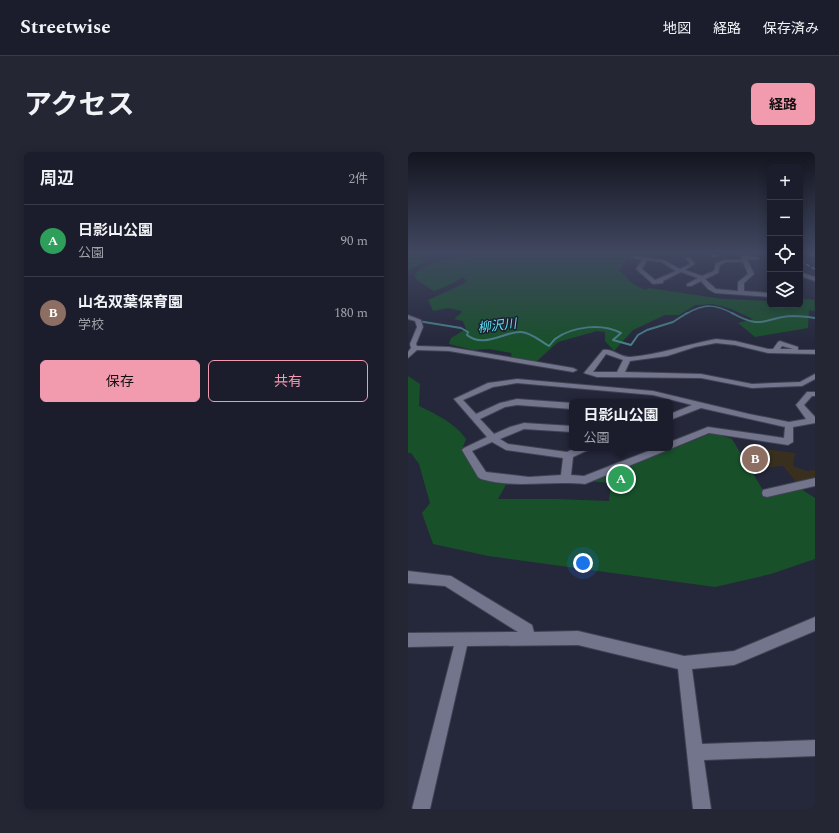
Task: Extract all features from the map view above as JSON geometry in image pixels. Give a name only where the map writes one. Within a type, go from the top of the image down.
[{"type":"street","points":[[707,284],[715,291],[767,295]]},
{"type":"street","points":[[741,284],[741,294]]},
{"type":"street","points":[[408,317],[418,321],[420,330],[413,344],[415,348]]},
{"type":"street","points":[[812,352],[776,351],[716,341],[694,345],[667,354],[627,359],[605,351],[588,373],[597,375],[620,374],[701,376],[752,386],[802,384],[815,376]]},
{"type":"street","points":[[408,356],[415,348]]},
{"type":"street","points":[[415,348],[449,349],[573,370]]},
{"type":"street","points":[[620,374],[627,359]]},
{"type":"street","points":[[578,451],[568,455],[506,447],[493,439],[458,398],[491,385],[509,381],[653,393],[789,425],[813,420],[800,405],[810,394],[815,394]]},
{"type":"street","points":[[474,418],[503,405],[517,402],[569,406]]},
{"type":"street","points":[[673,416],[700,405]]},
{"type":"street","points":[[673,443],[708,430],[788,442],[789,425]]},
{"type":"street","points":[[569,429],[524,426],[467,450],[480,474],[529,481],[566,478],[585,480],[655,451]]},
{"type":"street","points":[[566,478],[568,455]]},
{"type":"street","points":[[767,493],[815,482]]},
{"type":"street","points":[[408,577],[447,580],[527,630],[530,639]]},
{"type":"street","points":[[408,640],[578,638],[684,663],[734,658],[815,624]]},
{"type":"street","points":[[421,809],[462,640]]},
{"type":"street","points":[[684,663],[702,809]]},
{"type":"street","points":[[696,752],[815,748]]},
{"type":"shaded area","points":[[743,446],[795,453],[793,466],[807,471],[815,470],[815,480],[798,484],[783,466],[756,469]]},
{"type":"green space","points":[[422,284],[452,284],[434,291]]},
{"type":"green space","points":[[463,284],[633,284],[645,290],[649,288],[723,299],[767,301],[767,308],[803,308],[803,298],[814,300],[815,311],[809,310],[808,328],[755,337],[738,323],[753,319],[729,308],[713,304],[695,305],[679,315],[665,315],[633,330],[614,351],[605,341],[605,332],[597,331],[558,342],[536,362],[512,358],[511,353],[489,349],[473,350],[449,344],[451,338],[466,329],[463,321],[454,319],[462,311],[448,308],[433,311],[428,300]]},
{"type":"green space","points":[[408,376],[420,384],[419,406],[451,423],[466,439],[462,450],[477,475],[483,480],[507,483],[498,499],[609,501],[611,483],[588,481],[667,451],[673,451],[673,449],[710,434],[720,435],[732,439],[766,495],[801,489],[815,498],[815,559],[771,574],[715,587],[488,556],[433,544],[422,513],[430,503],[419,464],[411,453],[408,453]]},
{"type":"waterway","name":"柳沢川","points":[[686,314],[693,310],[710,306],[721,308],[734,314]]},
{"type":"waterway","name":"柳沢川","points":[[418,321],[461,328],[468,332],[467,335],[474,339],[480,340],[487,340],[515,332],[521,332],[532,336],[549,346],[555,339],[570,331],[588,327],[597,327],[621,333],[613,340],[631,345],[638,335],[647,330],[673,322],[687,313]]},
{"type":"waterway","name":"柳沢川","points":[[732,313],[751,321],[758,322],[793,316],[815,318]]},
{"type":"place","name":"山名双葉保育園","points":[[755,459]]},
{"type":"place","name":"日影山公園","points":[[621,479]]}]
